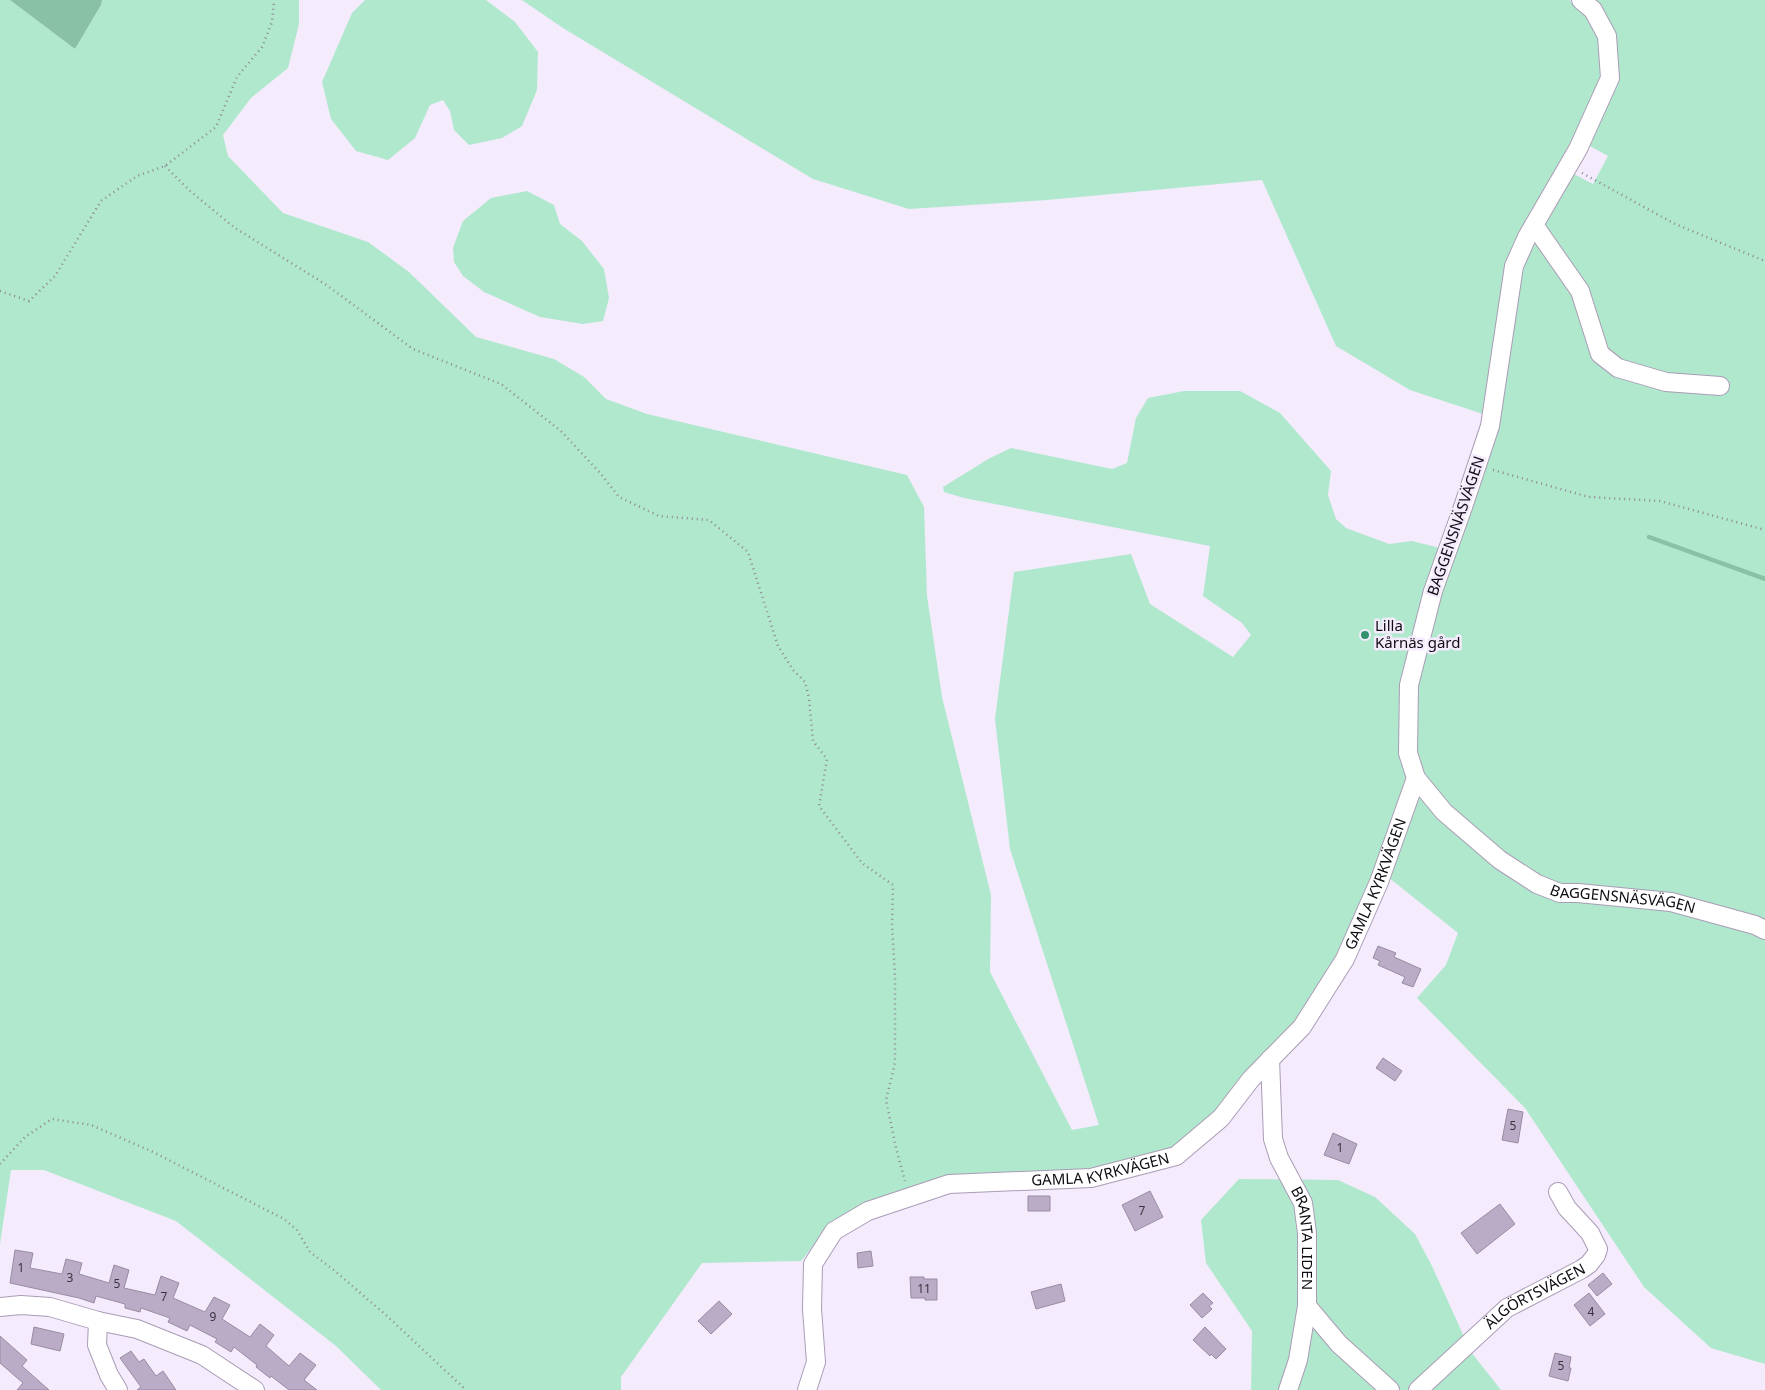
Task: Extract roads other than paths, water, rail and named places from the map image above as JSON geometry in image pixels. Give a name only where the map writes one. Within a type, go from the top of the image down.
[{"type":"street","name":"BAGGENSNÄSVÄGEN","points":[[1581,0],[1593,10],[1607,36],[1610,78],[1578,149],[1527,237],[1514,266],[1490,426],[1433,591],[1408,684],[1408,753],[1416,778],[1444,812],[1500,860],[1537,884],[1560,893],[1671,902],[1755,925],[1765,930]]},
{"type":"street","points":[[1534,225],[1580,291],[1600,354],[1618,368],[1666,382],[1720,386]]},
{"type":"street","name":"GAMLA KYRKVÄGEN","points":[[808,1390],[816,1362],[812,1309],[813,1264],[834,1231],[868,1211],[949,1184],[1091,1178],[1176,1156],[1221,1118],[1251,1079],[1302,1027],[1345,959],[1379,882],[1416,778]]},
{"type":"street","name":"BRANTA LIDEN","points":[[1270,1059],[1273,1139],[1279,1158],[1303,1204],[1307,1233],[1307,1306],[1339,1344],[1390,1390]]},
{"type":"street","name":"ÄLGÖRTSVÄGEN","points":[[1418,1390],[1507,1308],[1582,1269],[1596,1255],[1598,1249],[1590,1233],[1567,1208],[1558,1192]]},
{"type":"street","points":[[0,1307],[21,1304],[50,1308],[137,1330],[202,1355],[255,1390]]},
{"type":"street","points":[[1288,1390],[1298,1360],[1307,1306]]},
{"type":"street","points":[[98,1321],[97,1345],[118,1390]]},
{"type":"waterway","points":[[1649,537],[1765,579]]},
{"type":"place","name":"Lilla Kårnäs gård","points":[[1365,635]]}]
